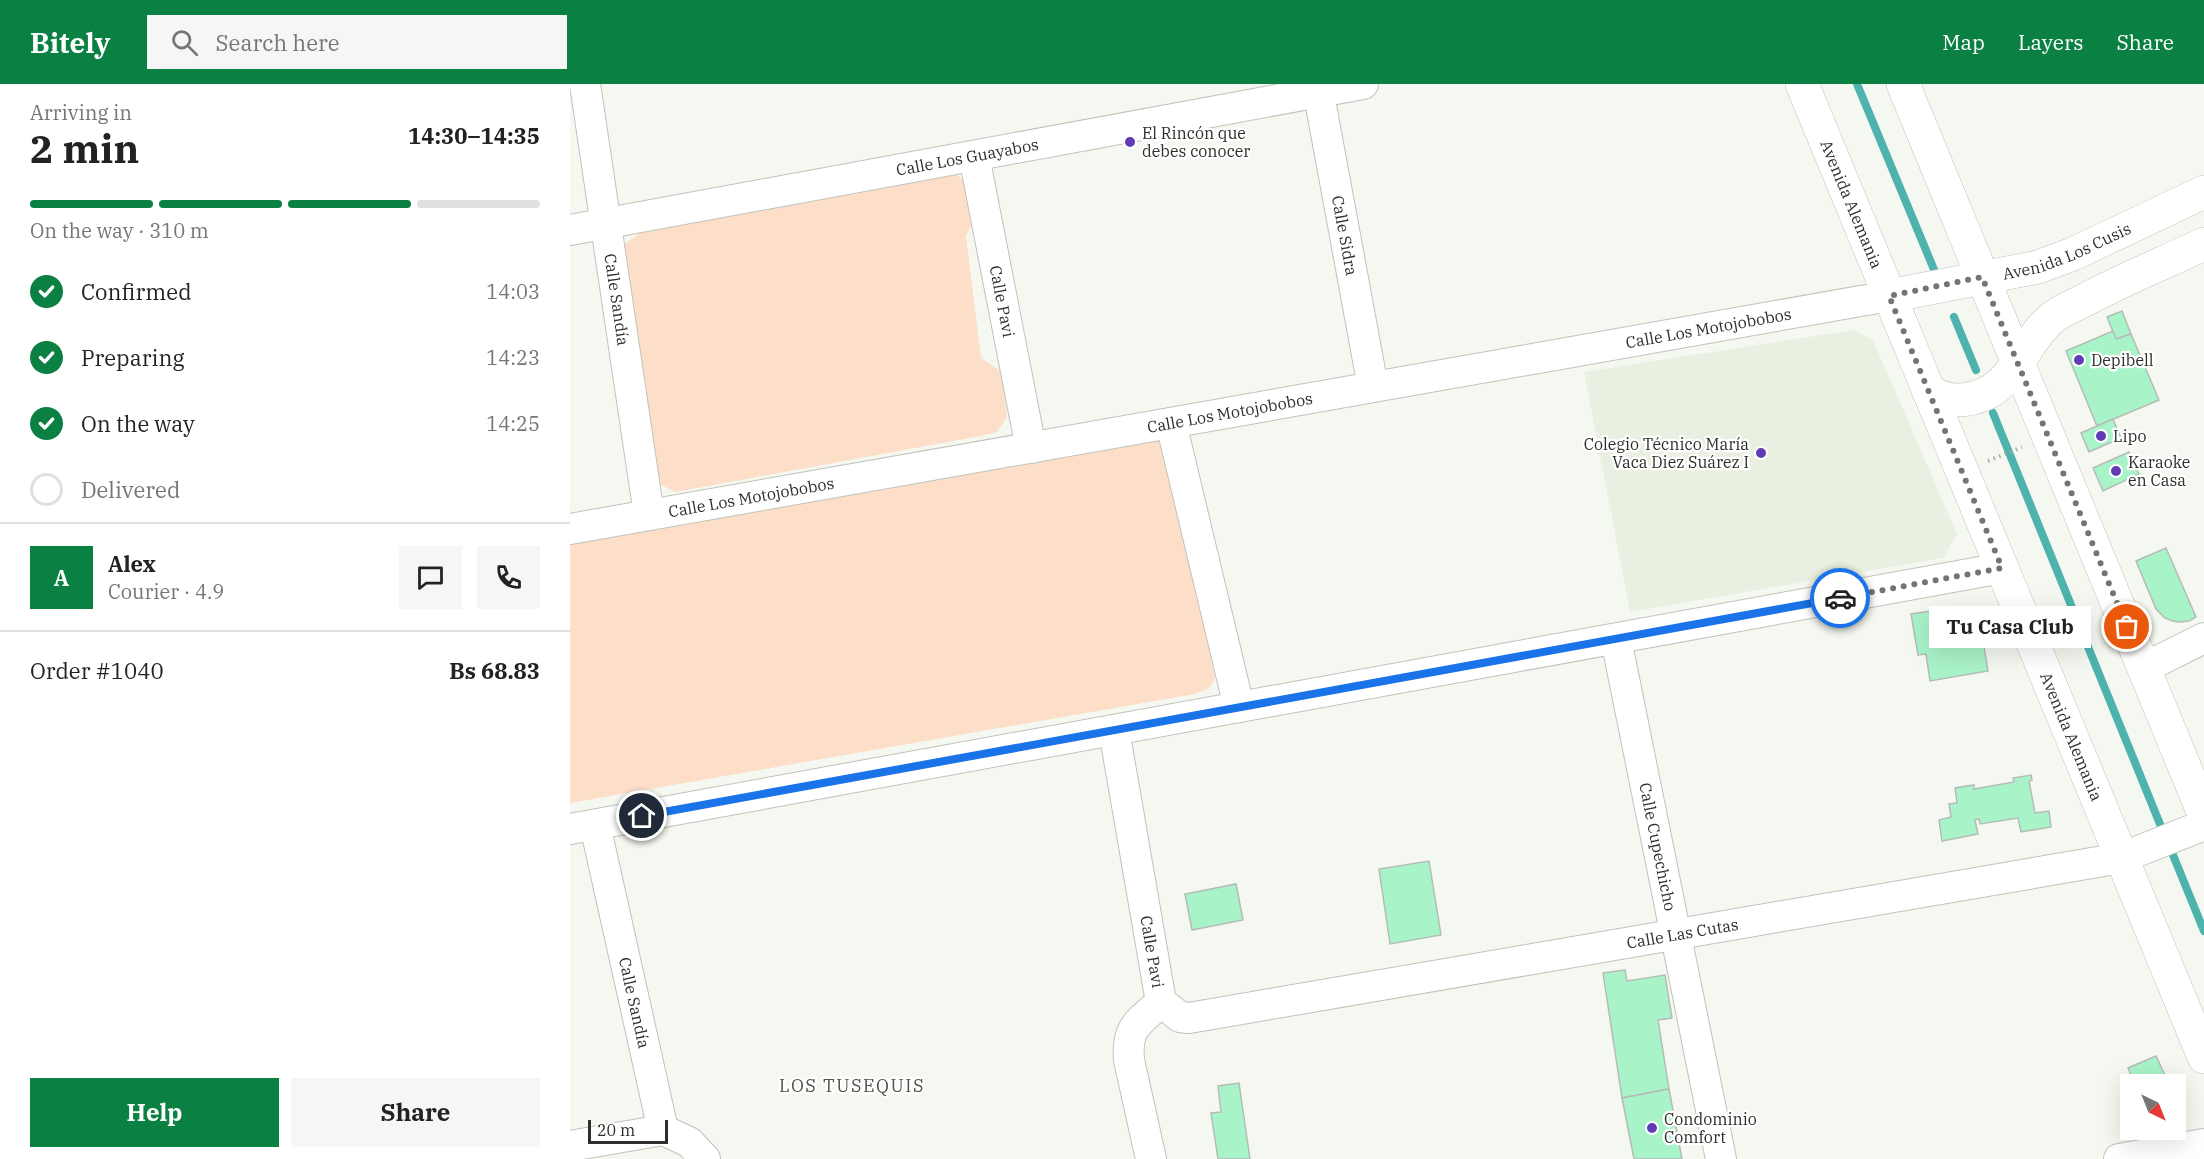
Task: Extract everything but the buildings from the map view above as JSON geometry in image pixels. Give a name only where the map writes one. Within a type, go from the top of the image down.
[{"type":"main road","name":"Avenida Alemania","points":[[1802,84],[2204,1057]]},
{"type":"main road","points":[[1903,84],[2204,814]]},
{"type":"main road","name":"Avenida Los Cusis","points":[[1889,296],[2038,267],[2073,254],[2204,192]]},
{"type":"main road","points":[[1928,390],[1937,397],[1950,400],[1976,398],[1998,386],[2018,364],[2037,334],[2052,317],[2204,244]]},
{"type":"main road","points":[[2073,254],[2070,263],[2071,276],[2083,292],[2093,296]]},
{"type":"street","name":"Calle Sandía","points":[[585,84],[649,515]]},
{"type":"street","name":"Calle Los Guayabos","points":[[570,230],[974,156],[1318,88],[1363,84]]},
{"type":"street","name":"Calle Sidra","points":[[1318,88],[1373,387]]},
{"type":"street","name":"Calle Pavi","points":[[974,156],[1031,448]]},
{"type":"street","name":"Calle Los Motojobobos","points":[[570,529],[1889,296]]},
{"type":"street","points":[[1171,423],[1239,707]]},
{"type":"street","points":[[582,827],[2002,568]]},
{"type":"street","points":[[2144,668],[2204,638]]},
{"type":"street","name":"Calle Cupechicho","points":[[1616,639],[1721,1159]]},
{"type":"street","name":"Calle Pavi","points":[[1114,730],[1161,1002],[1133,1028],[1128,1044],[1129,1060],[1151,1159]]},
{"type":"street","name":"Calle Las Cutas","points":[[1161,1002],[1180,1017],[1189,1018],[2121,858],[2204,825]]},
{"type":"street","name":"Calle Sandía","points":[[582,827],[663,1130]]},
{"type":"street","points":[[570,1146],[663,1130],[688,1142],[705,1159]]},
{"type":"street","points":[[2120,1159],[2204,1144]]},
{"type":"path","points":[[1998,457],[2017,449]]},
{"type":"shaded area","points":[[952,172],[966,184],[977,213],[966,236],[981,358],[1002,372],[1007,417],[997,432],[675,492],[661,485],[654,476],[622,246],[640,233]]},
{"type":"shaded area","name":"Colegio Técnico María Vaca Diez Suárez I","points":[[1854,330],[1873,340],[1957,534],[1943,558],[1630,612],[1584,372]]},
{"type":"shaded area","points":[[1148,434],[1160,442],[1168,453],[1215,679],[1209,688],[1195,694],[570,803],[570,542]]},
{"type":"waterway","points":[[1857,84],[1935,272]]},
{"type":"waterway","points":[[1954,317],[1976,370]]},
{"type":"waterway","points":[[1993,413],[2162,829]]},
{"type":"waterway","points":[[2173,855],[2204,931]]},
{"type":"way so far","points":[[1840,598],[2002,568],[1889,296],[1982,277],[2127,627]]},
{"type":"place","name":"El Rincón que debes conocer","points":[[1130,142]]},
{"type":"place","name":"Depibell","points":[[2079,360]]},
{"type":"place","name":"Lipo","points":[[2101,436]]},
{"type":"place","name":"Colegio Técnico María Vaca Diez Suárez I","points":[[1761,453]]},
{"type":"place","name":"Karaoke en Casa","points":[[2116,471]]},
{"type":"place","name":"Tu Casa Club","points":[[2127,627]]},
{"type":"place","name":"Condominio Comfort","points":[[1652,1128]]},
{"type":"district","name":"LOS TUSEQUIS","points":[[852,1085]]},
{"type":"route","points":[[642,816],[1840,598]]}]
